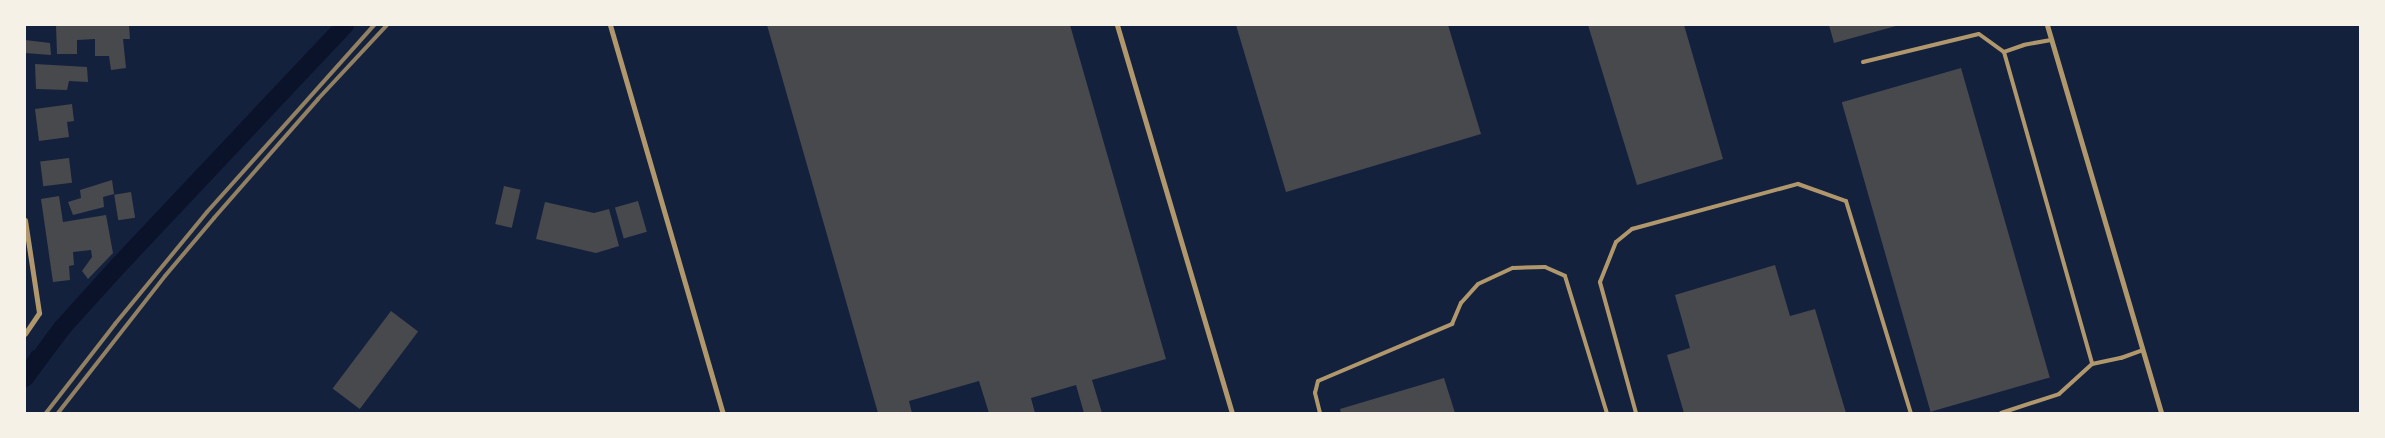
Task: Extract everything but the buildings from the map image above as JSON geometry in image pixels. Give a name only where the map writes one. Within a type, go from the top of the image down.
[{"type":"street","points":[[610,25],[723,413]]},
{"type":"street","points":[[1117,25],[1232,413]]},
{"type":"street","points":[[2047,25],[2161,413]]},
{"type":"street","points":[[25,220],[39,314],[25,334]]},
{"type":"lane","points":[[1863,62],[1979,34],[2004,52],[2092,364]]},
{"type":"lane","points":[[2004,52],[2024,45],[2052,40]]},
{"type":"lane","points":[[1636,413],[1600,282],[1616,242],[1632,229],[1798,184],[1846,201],[1911,413]]},
{"type":"lane","points":[[1320,413],[1315,393],[1318,381],[1452,324],[1461,303],[1478,284],[1513,268],[1545,267],[1565,276],[1607,413]]},
{"type":"lane","points":[[2001,413],[2059,394],[2092,364],[2121,358],[2143,350]]},
{"type":"water","points":[[40,348],[47,354],[25,387],[25,362],[32,351]]},
{"type":"waterway","points":[[25,378],[62,328],[119,265],[345,25]]},
{"type":"railway","points":[[46,413],[115,324],[207,212],[374,25]]},
{"type":"railway","points":[[58,413],[165,276],[214,218],[318,99],[387,25]]}]
